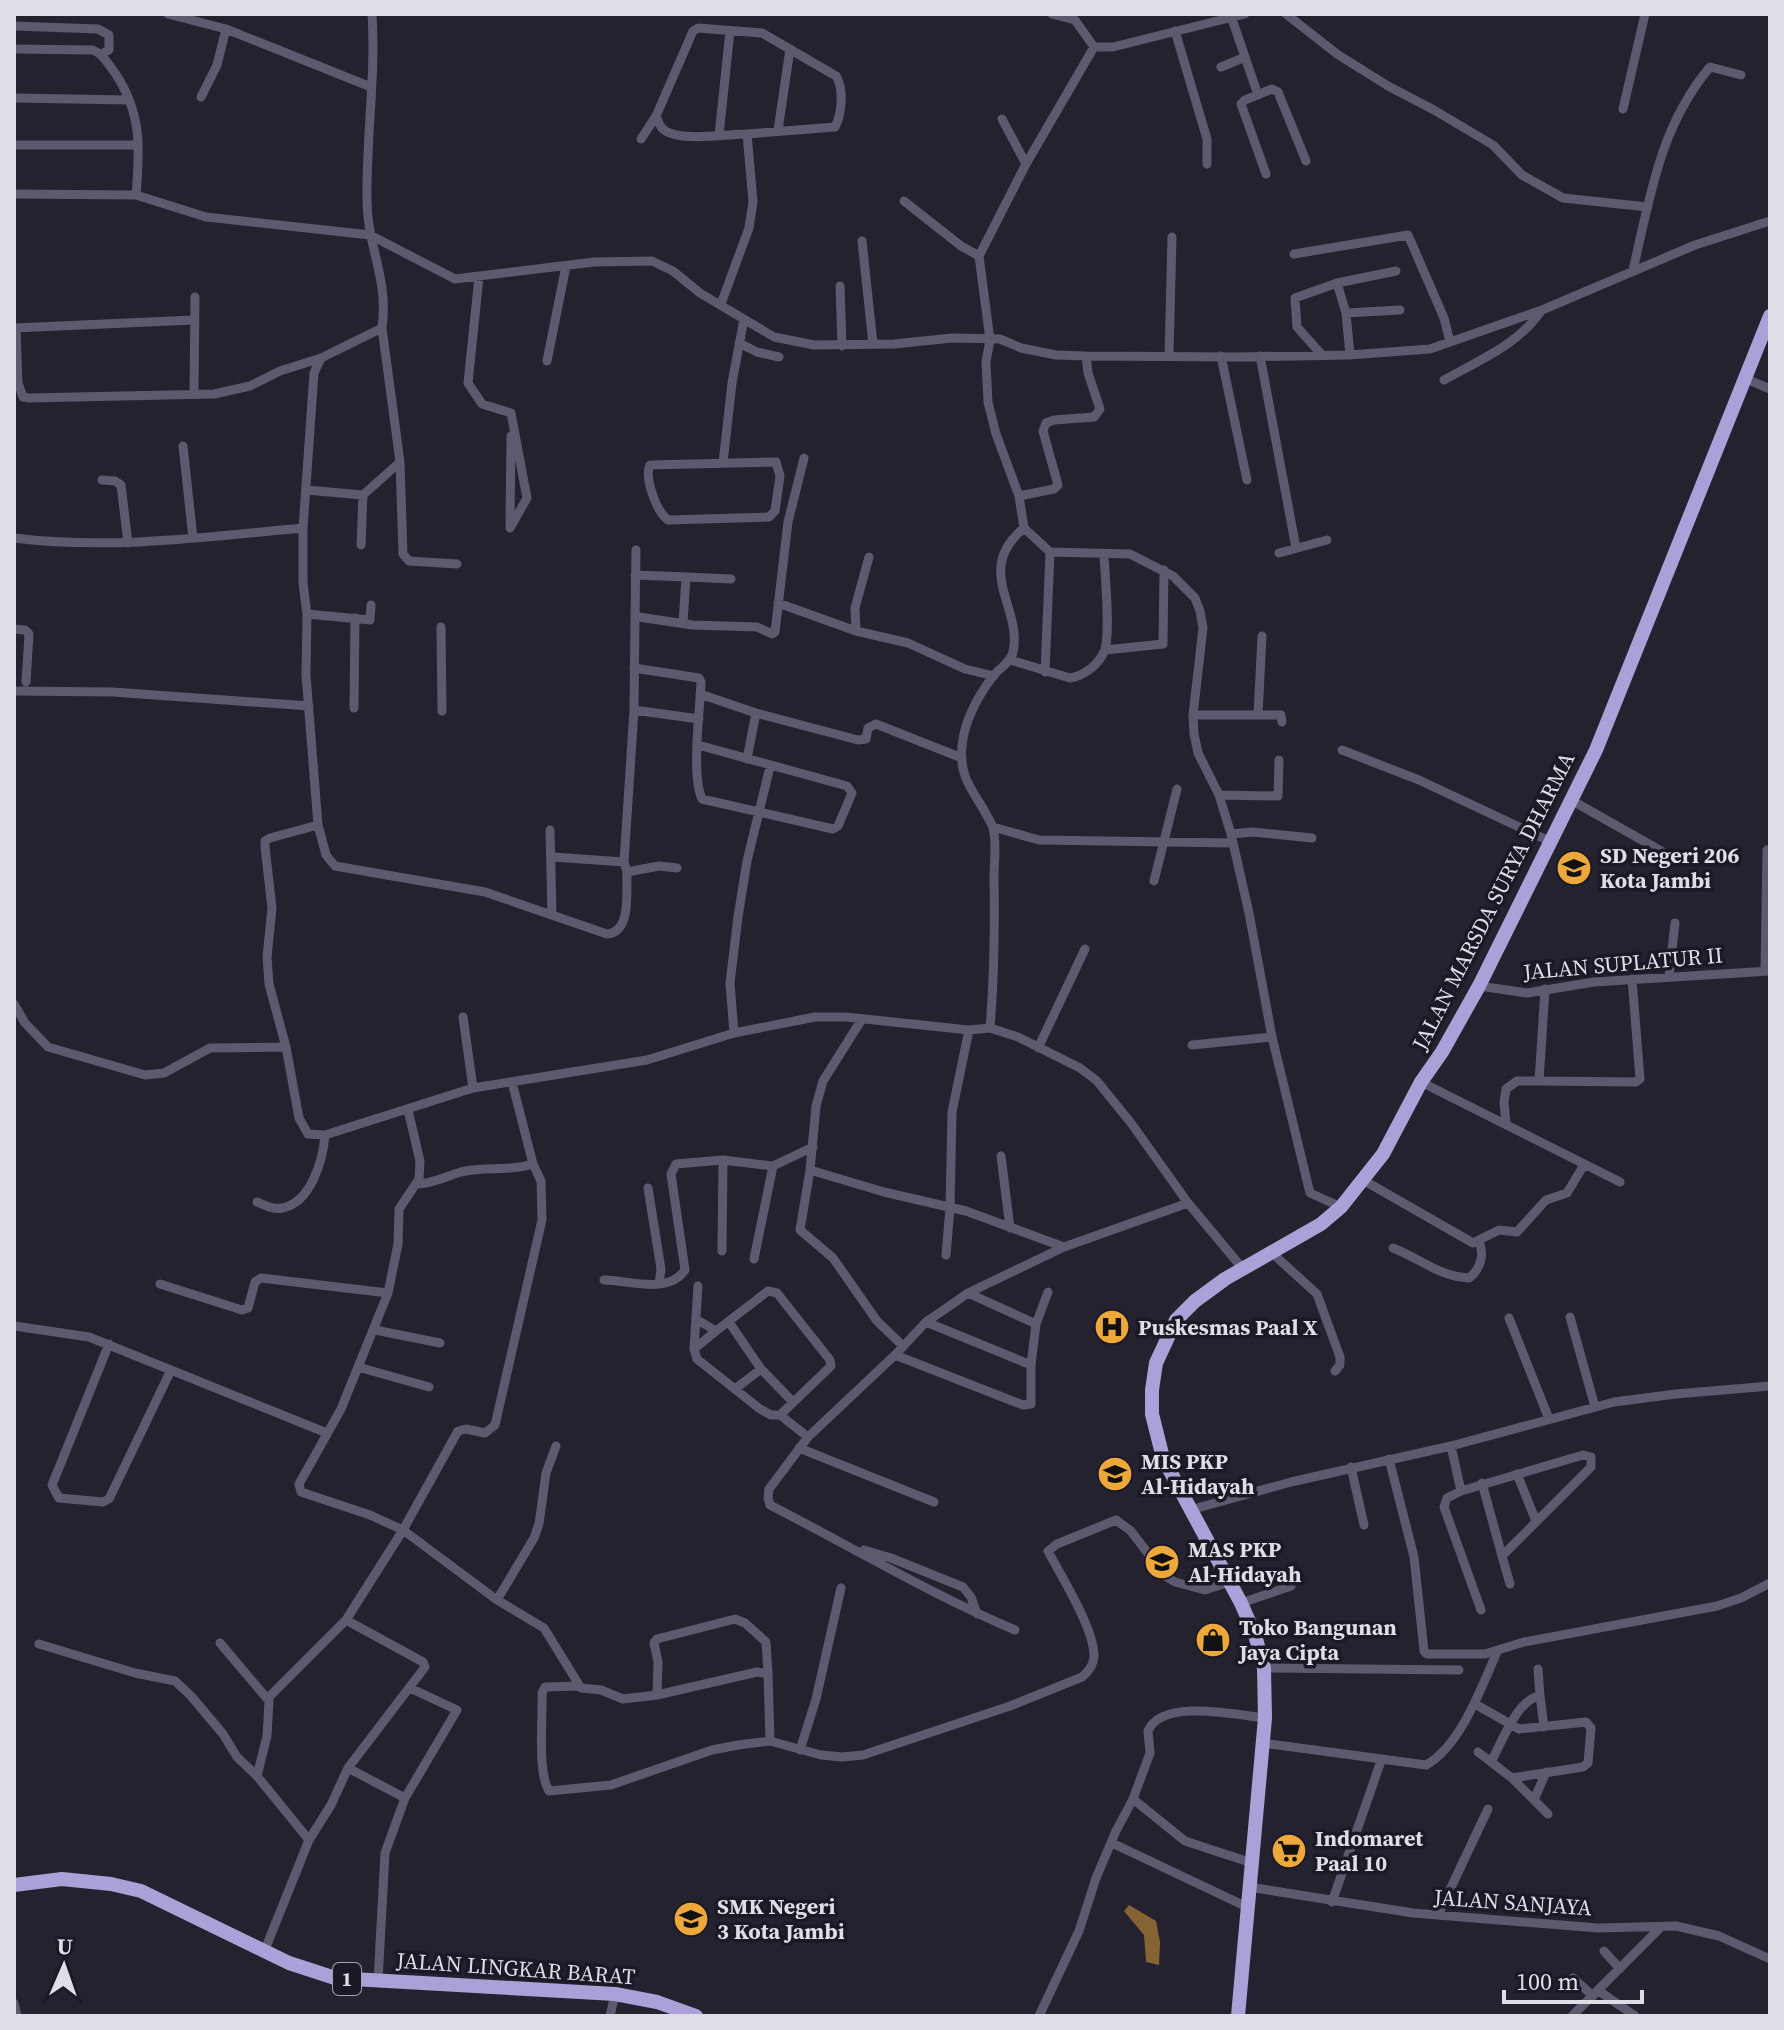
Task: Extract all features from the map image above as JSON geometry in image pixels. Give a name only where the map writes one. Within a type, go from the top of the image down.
[{"type":"highway","name":"JALAN MARSDA SURYA DHARMA","points":[[1238,2016],[1265,1718],[1264,1668],[1255,1635],[1241,1603],[1163,1458],[1155,1433],[1152,1390],[1156,1363],[1176,1320],[1195,1301],[1321,1224],[1341,1207],[1383,1154],[1421,1082],[1442,1052],[1479,986],[1601,736],[1770,316]]},
{"type":"highway","name":"JALAN LINGKAR BARAT","points":[[14,1885],[62,1879],[111,1884],[141,1891],[306,1971],[335,1978],[615,1994],[657,2002],[696,2016]]},
{"type":"street","points":[[168,14],[213,19],[226,29],[371,87]]},
{"type":"street","points":[[372,14],[366,200],[370,235],[384,289],[382,328],[400,462],[405,558],[416,562],[457,564]]},
{"type":"street","points":[[1052,14],[1075,17],[1094,47]]},
{"type":"street","points":[[1094,47],[1113,47],[1245,14]]},
{"type":"street","points":[[1286,14],[1337,54],[1493,145],[1522,175],[1563,198],[1648,207]]},
{"type":"street","points":[[1623,109],[1645,14]]},
{"type":"street","points":[[1231,16],[1258,95]]},
{"type":"street","points":[[14,26],[98,29],[109,35],[109,50],[101,54]]},
{"type":"street","points":[[641,139],[656,116],[693,31],[698,28],[762,33],[838,79],[841,84],[839,120],[830,130],[686,136],[663,129],[656,116]]},
{"type":"street","points":[[201,97],[217,65],[226,29]]},
{"type":"street","points":[[719,135],[730,31]]},
{"type":"street","points":[[1175,31],[1207,139],[1207,164]]},
{"type":"street","points":[[1094,47],[1026,164],[979,256],[990,340],[986,362],[988,402],[996,434],[1019,496],[1024,528],[1050,552],[1130,554],[1164,570],[1195,598],[1203,628],[1193,715],[1198,753],[1219,795],[1232,839],[1272,1037],[1310,1193],[1341,1207]]},
{"type":"street","points":[[14,49],[93,50],[101,54],[123,86],[138,122],[136,195]]},
{"type":"street","points":[[778,130],[790,49]]},
{"type":"street","points":[[1221,67],[1243,58]]},
{"type":"street","points":[[1633,270],[1660,158],[1674,119],[1708,69],[1715,67],[1741,75]]},
{"type":"street","points":[[1266,174],[1241,104],[1272,89],[1278,92],[1306,161]]},
{"type":"street","points":[[14,98],[129,100]]},
{"type":"street","points":[[1002,119],[1026,164]]},
{"type":"street","points":[[721,304],[749,228],[753,202],[747,134]]},
{"type":"street","points":[[14,145],[138,145]]},
{"type":"street","points":[[14,194],[136,195],[206,217],[370,235],[432,270],[455,279],[631,259],[652,261],[673,271],[700,293],[774,337],[814,345],[842,346],[952,338],[1000,339],[1021,348],[1056,355],[1086,356],[1350,355],[1409,352],[1442,346],[1542,310],[1695,245],[1770,221]]},
{"type":"street","points":[[904,201],[961,246],[979,256]]},
{"type":"street","points":[[1294,254],[1408,235],[1444,318],[1450,342]]},
{"type":"street","points":[[1169,356],[1172,237]]},
{"type":"street","points":[[862,241],[873,344]]},
{"type":"street","points":[[547,361],[566,266]]},
{"type":"street","points":[[1322,355],[1297,327],[1294,303],[1298,295],[1396,271]]},
{"type":"street","points":[[479,277],[468,383],[482,404],[511,413]]},
{"type":"street","points":[[1337,283],[1346,313],[1350,355]]},
{"type":"street","points":[[840,286],[842,346]]},
{"type":"street","points":[[194,394],[195,297]]},
{"type":"street","points":[[1346,313],[1400,310]]},
{"type":"street","points":[[1444,380],[1506,345],[1532,324],[1542,310]]},
{"type":"street","points":[[723,463],[732,383],[744,319]]},
{"type":"street","points":[[194,320],[15,328],[18,383],[23,397],[214,394],[250,386],[280,371],[321,358],[382,328]]},
{"type":"street","points":[[739,343],[757,352],[779,357]]},
{"type":"street","points":[[1019,496],[1054,489],[1058,485],[1043,431],[1046,423],[1090,418],[1100,409],[1088,373],[1086,356]]},
{"type":"street","points":[[1221,356],[1247,480]]},
{"type":"street","points":[[1260,356],[1296,548]]},
{"type":"street","points":[[321,358],[314,373],[303,528],[303,583],[307,614],[306,675],[310,744],[318,825],[326,855],[335,866],[485,892],[607,934],[620,929],[624,917],[634,710],[636,550]]},
{"type":"street","points":[[1744,378],[1770,389]]},
{"type":"street","points":[[511,413],[527,498],[510,528],[511,456],[511,413]]},
{"type":"street","points":[[183,446],[193,538]]},
{"type":"street","points":[[635,619],[757,627],[772,634],[775,632],[788,522],[804,458]]},
{"type":"street","points":[[361,545],[363,495],[400,462]]},
{"type":"street","points":[[773,516],[780,476],[776,462],[650,465],[647,474],[664,518],[773,516],[788,522]]},
{"type":"street","points":[[102,480],[121,485],[128,543]]},
{"type":"street","points":[[306,490],[363,495]]},
{"type":"street","points":[[14,538],[65,543],[128,543],[303,528]]},
{"type":"street","points":[[990,1028],[995,956],[993,827],[968,787],[962,758],[965,729],[974,706],[1013,652],[1013,627],[999,576],[1013,536],[1024,528]]},
{"type":"street","points":[[1279,553],[1327,540]]},
{"type":"street","points":[[1045,672],[1050,552]]},
{"type":"street","points":[[1010,660],[1070,678],[1078,677],[1093,667],[1105,650],[1104,555]]},
{"type":"street","points":[[856,631],[855,608],[869,557]]},
{"type":"street","points":[[1105,650],[1163,644],[1164,570]]},
{"type":"street","points":[[635,575],[731,579]]},
{"type":"street","points":[[683,623],[686,577]]},
{"type":"street","points":[[778,603],[856,631],[908,643],[965,669],[994,676]]},
{"type":"street","points":[[307,614],[370,620],[371,605]]},
{"type":"street","points":[[354,708],[355,618]]},
{"type":"street","points":[[441,627],[442,711]]},
{"type":"street","points":[[14,629],[25,630],[29,634],[26,682]]},
{"type":"street","points":[[1258,715],[1262,636]]},
{"type":"street","points":[[634,668],[696,677],[701,682],[699,719],[698,745],[697,786],[702,799],[833,829],[838,826],[852,793],[847,786],[698,745]]},
{"type":"street","points":[[14,671],[34,691]]},
{"type":"street","points":[[14,691],[113,692],[309,706]]},
{"type":"street","points":[[700,694],[756,713],[862,741],[866,739],[868,728],[876,724],[962,758]]},
{"type":"street","points":[[634,710],[699,719]]},
{"type":"street","points":[[747,759],[756,713]]},
{"type":"street","points":[[1193,715],[1281,715],[1282,722]]},
{"type":"street","points":[[1342,750],[1419,780],[1549,841]]},
{"type":"street","points":[[1219,795],[1278,796],[1279,760]]},
{"type":"street","points":[[734,1033],[730,983],[747,861],[770,767]]},
{"type":"street","points":[[1154,881],[1177,789]]},
{"type":"street","points":[[1571,800],[1670,856]]},
{"type":"street","points":[[318,825],[265,841],[272,908],[267,957],[269,984],[286,1047],[299,1118],[308,1134],[325,1135],[473,1088],[647,1060],[734,1033],[815,1017],[969,1030],[990,1028],[1018,1037],[1080,1068],[1097,1081],[1188,1203],[1243,1269]]},
{"type":"street","points":[[993,827],[1039,840],[1232,839],[1253,832],[1312,838]]},
{"type":"street","points":[[550,830],[552,915]]},
{"type":"street","points":[[1767,850],[1768,971]]},
{"type":"street","points":[[553,857],[625,867],[677,868]]},
{"type":"street","points":[[1669,976],[1675,923]]},
{"type":"street","points":[[1038,1048],[1085,949]]},
{"type":"street","name":"JALAN SUPLATUR II","points":[[1479,986],[1527,993],[1632,979],[1768,971]]},
{"type":"street","points":[[1506,1124],[1506,1089],[1517,1081],[1638,1081],[1632,979]]},
{"type":"street","points":[[1539,1081],[1545,989]]},
{"type":"street","points":[[14,1004],[25,1023],[48,1047],[145,1075],[164,1073],[210,1048],[286,1047]]},
{"type":"street","points":[[463,1017],[473,1088]]},
{"type":"street","points":[[862,1019],[823,1081],[816,1106],[800,1230],[833,1258],[877,1321],[903,1346]]},
{"type":"street","points":[[946,1255],[952,1112],[969,1030]]},
{"type":"street","points":[[1192,1045],[1272,1037]]},
{"type":"street","points":[[268,1698],[346,1620],[403,1530],[458,1431],[466,1429],[485,1433],[495,1425],[542,1220],[541,1181],[533,1164],[512,1082]]},
{"type":"street","points":[[1421,1082],[1620,1182]]},
{"type":"street","points":[[408,1110],[420,1161],[417,1184],[399,1209],[398,1244],[388,1293],[341,1409],[299,1484],[301,1492],[370,1515],[403,1530],[497,1600],[544,1628],[568,1663],[578,1686]]},
{"type":"street","points":[[257,1202],[284,1208],[301,1198],[323,1157],[325,1135]]},
{"type":"street","points":[[604,1280],[659,1284],[677,1278],[685,1270],[671,1174],[676,1164],[723,1160],[773,1166],[813,1147]]},
{"type":"street","points":[[1001,1156],[1010,1228]]},
{"type":"street","points":[[722,1251],[723,1160]]},
{"type":"street","points":[[417,1184],[461,1172],[515,1170],[533,1164]]},
{"type":"street","points":[[1363,1180],[1467,1241],[1479,1242],[1499,1230],[1517,1232],[1546,1200],[1567,1193],[1584,1165]]},
{"type":"street","points":[[754,1259],[773,1166]]},
{"type":"street","points":[[810,1170],[950,1208],[1064,1247]]},
{"type":"street","points":[[648,1188],[661,1269],[659,1284]]},
{"type":"street","points":[[1015,1630],[889,1571],[853,1547],[770,1505],[769,1489],[808,1437],[926,1322],[968,1293],[1064,1247],[1188,1203]]},
{"type":"street","points":[[1393,1248],[1415,1257],[1438,1272],[1469,1278],[1478,1268],[1482,1248],[1479,1242]]},
{"type":"street","points":[[1272,1253],[1317,1294],[1340,1357],[1340,1365],[1335,1371]]},
{"type":"street","points":[[160,1284],[242,1310],[248,1308],[255,1282],[261,1278],[388,1293]]},
{"type":"street","points":[[698,1286],[694,1349],[699,1361],[760,1409],[771,1415],[780,1415],[808,1437]]},
{"type":"street","points":[[694,1349],[768,1291],[777,1293],[831,1362],[830,1368],[780,1415]]},
{"type":"street","points":[[895,1355],[1023,1405],[1031,1404],[1031,1365],[1036,1324],[1048,1292]]},
{"type":"street","points":[[968,1293],[1036,1324]]},
{"type":"street","points":[[1570,1317],[1595,1407]]},
{"type":"street","points":[[1509,1318],[1549,1419]]},
{"type":"street","points":[[696,1319],[716,1331]]},
{"type":"street","points":[[729,1322],[761,1369],[793,1402]]},
{"type":"street","points":[[926,1322],[1031,1365]]},
{"type":"street","points":[[14,1326],[89,1337],[327,1433]]},
{"type":"street","points":[[375,1330],[440,1343]]},
{"type":"street","points":[[109,1344],[52,1485],[59,1498],[103,1502],[109,1499],[171,1370]]},
{"type":"street","points":[[358,1367],[429,1387]]},
{"type":"street","points":[[735,1389],[761,1369]]},
{"type":"street","points":[[1190,1510],[1595,1407],[1676,1394],[1770,1386]]},
{"type":"street","points":[[497,1600],[534,1538],[546,1473],[556,1446]]},
{"type":"street","points":[[1451,1446],[1461,1491]]},
{"type":"street","points":[[799,1448],[934,1502]]},
{"type":"street","points":[[1481,1610],[1444,1507],[1447,1498],[1482,1483],[1583,1455],[1591,1457],[1591,1467],[1502,1556]]},
{"type":"street","points":[[1389,1459],[1414,1557],[1424,1651],[1430,1654],[1497,1652],[1524,1642],[1717,1606],[1770,1583]]},
{"type":"street","points":[[1351,1467],[1364,1525]]},
{"type":"street","points":[[1517,1474],[1536,1521]]},
{"type":"street","points":[[1482,1483],[1510,1584]]},
{"type":"street","points":[[768,1674],[757,1672],[657,1695],[623,1699],[601,1690],[578,1686],[545,1687],[542,1693],[542,1755],[549,1791],[611,1785],[712,1750],[770,1741],[842,1757],[863,1755],[1010,1706],[1082,1677],[1093,1663],[1091,1640],[1078,1607],[1048,1551],[1057,1544],[1116,1520],[1131,1531],[1165,1576],[1175,1582],[1205,1590],[1229,1582]]},
{"type":"street","points":[[853,1547],[891,1558],[963,1587],[971,1597],[977,1614]]},
{"type":"street","points":[[1241,1603],[1291,1586]]},
{"type":"street","points":[[800,1750],[816,1699],[841,1588]]},
{"type":"street","points":[[657,1695],[658,1662],[654,1643],[657,1639],[735,1619],[745,1623],[766,1642],[770,1741]]},
{"type":"street","points":[[264,1952],[309,1840],[331,1805],[348,1768],[423,1670],[423,1662],[346,1620]]},
{"type":"street","points":[[220,1643],[268,1698],[267,1736],[257,1776]]},
{"type":"street","points":[[39,1644],[135,1673],[175,1681],[191,1696],[223,1734],[237,1757],[257,1776],[309,1840]]},
{"type":"street","points":[[1262,1743],[1421,1766],[1430,1763],[1447,1747],[1475,1704],[1497,1652]]},
{"type":"street","points":[[1264,1668],[1459,1670]]},
{"type":"street","points":[[1538,1669],[1544,1727]]},
{"type":"street","points":[[378,1981],[385,1853],[405,1798],[457,1710],[410,1688]]},
{"type":"street","points":[[1491,1762],[1523,1704],[1540,1696]]},
{"type":"street","points":[[1475,1704],[1522,1729],[1586,1722],[1591,1728],[1587,1766],[1512,1778]]},
{"type":"street","points":[[1039,2016],[1079,1931],[1096,1878],[1133,1799],[1150,1753],[1148,1731],[1156,1720],[1192,1710],[1265,1718]]},
{"type":"street","points":[[1478,1752],[1512,1778],[1548,1814]]},
{"type":"street","points":[[1332,1902],[1381,1761]]},
{"type":"street","points":[[348,1768],[405,1798]]},
{"type":"street","points":[[1534,1800],[1546,1772]]},
{"type":"street","points":[[1133,1799],[1185,1841],[1252,1863]]},
{"type":"street","points":[[1438,1915],[1488,1809]]},
{"type":"street","points":[[1112,1843],[1247,1907]]},
{"type":"street","name":"JALAN SANJAYA","points":[[1249,1887],[1332,1902],[1438,1915],[1585,1927],[1683,1928],[1719,1936],[1770,1959]]},
{"type":"street","points":[[1631,1926],[1645,1944]]},
{"type":"street","points":[[1572,2016],[1661,1927]]},
{"type":"street","points":[[1604,1951],[1620,1969]]},
{"type":"street","points":[[1573,1978],[1635,2016]]},
{"type":"street","points":[[610,2016],[615,1994]]},
{"type":"street","points":[[14,2003],[17,2016]]},
{"type":"shaded area","points":[[1129,1905],[1156,1921],[1160,1942],[1159,1965],[1146,1962],[1144,1935],[1124,1911]]},
{"type":"place","name":"SD Negeri 206 Kota Jambi","points":[[1574,868]]},
{"type":"place","name":"Puskesmas Paal X","points":[[1112,1327]]},
{"type":"place","name":"MIS PKP Al-Hidayah","points":[[1115,1474]]},
{"type":"place","name":"MAS PKP Al-Hidayah","points":[[1162,1562]]},
{"type":"place","name":"Toko Bangunan Jaya Cipta","points":[[1213,1640]]},
{"type":"place","name":"Indomaret Paal 10","points":[[1289,1851]]},
{"type":"place","name":"SMK Negeri 3 Kota Jambi","points":[[691,1919]]}]
